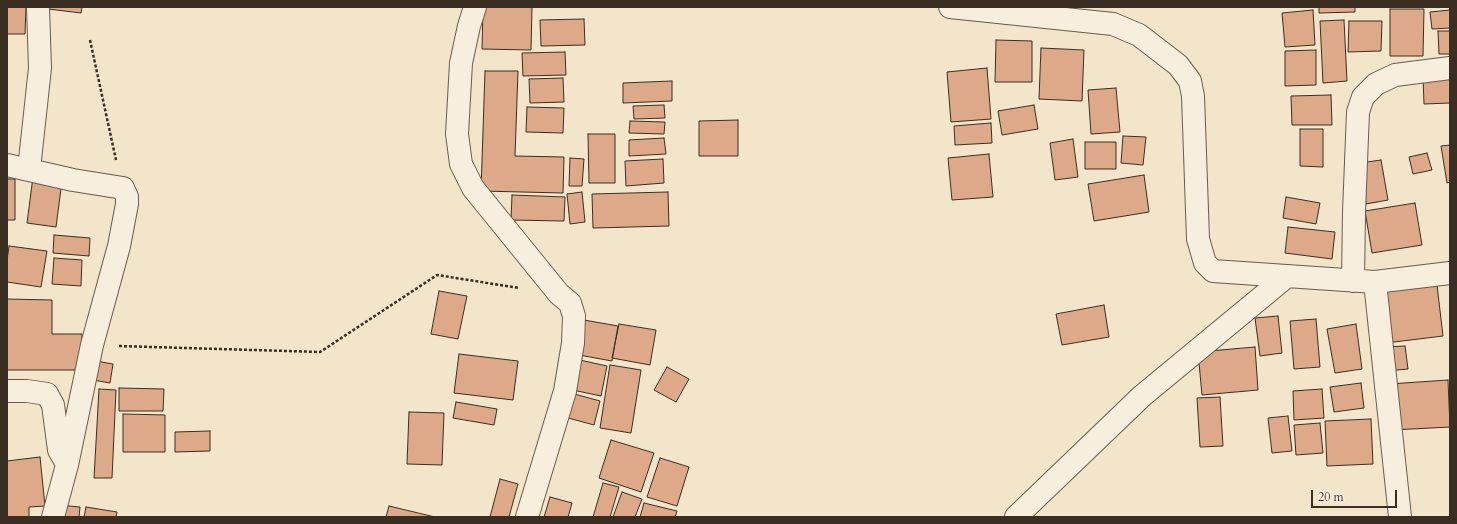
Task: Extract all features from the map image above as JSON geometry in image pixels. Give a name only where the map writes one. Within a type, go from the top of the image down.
[{"type":"street","points":[[29,169],[40,68],[38,7]]},
{"type":"street","points":[[475,7],[469,26],[461,63],[457,134],[461,164],[473,188],[573,309],[573,343],[565,392],[528,517]]},
{"type":"street","points":[[950,7],[1112,24],[1139,35],[1178,65],[1190,81],[1193,96],[1198,239],[1205,263],[1213,271],[1375,282],[1450,274]]},
{"type":"street","points":[[1353,281],[1358,112],[1363,97],[1376,84],[1395,75],[1450,68]]},
{"type":"street","points":[[7,165],[73,180],[123,188],[127,197],[119,246],[92,345],[67,465],[53,517]]},
{"type":"street","points":[[1016,517],[1142,396],[1286,277]]},
{"type":"street","points":[[1375,282],[1400,517]]},
{"type":"street","points":[[7,391],[27,391],[47,394],[53,405],[59,450],[67,465]]},
{"type":"path","points":[[90,40],[123,188]]},
{"type":"path","points":[[92,345],[320,352],[437,275],[560,294]]},
{"type":"building","points":[[7,7],[26,7],[25,34],[7,34]]},
{"type":"building","points":[[48,7],[82,7],[81,13],[48,9]]},
{"type":"building","points":[[483,7],[532,7],[531,50],[482,49]]},
{"type":"building","points":[[1319,7],[1355,7],[1355,12],[1319,13]]},
{"type":"building","points":[[1390,9],[1424,9],[1423,56],[1390,56]]},
{"type":"building","points":[[1313,10],[1315,45],[1285,47],[1282,13]]},
{"type":"building","points":[[1450,10],[1450,28],[1432,29],[1430,12]]},
{"type":"building","points":[[584,19],[585,45],[541,46],[540,20]]},
{"type":"building","points":[[1344,20],[1347,81],[1323,83],[1320,21]]},
{"type":"building","points":[[1349,21],[1382,21],[1381,51],[1348,52]]},
{"type":"building","points":[[1438,31],[1450,31],[1450,54],[1439,54]]},
{"type":"building","points":[[996,40],[1032,41],[1032,82],[995,82]]},
{"type":"building","points":[[1041,48],[1084,50],[1082,101],[1039,99]]},
{"type":"building","points":[[1316,50],[1316,85],[1285,86],[1285,51]]},
{"type":"building","points":[[565,52],[566,75],[523,76],[522,53]]},
{"type":"building","points":[[987,68],[991,119],[951,122],[947,72]]},
{"type":"building","points":[[485,71],[518,71],[515,156],[564,157],[563,193],[481,191]]},
{"type":"building","points":[[1450,76],[1450,103],[1424,104],[1423,77]]},
{"type":"building","points":[[563,78],[564,102],[530,103],[529,79]]},
{"type":"building","points":[[672,81],[672,101],[623,103],[623,83]]},
{"type":"building","points":[[1116,88],[1120,132],[1091,134],[1088,90]]},
{"type":"building","points":[[1331,95],[1332,125],[1292,125],[1291,96]]},
{"type":"building","points":[[664,105],[665,118],[634,119],[633,106]]},
{"type":"building","points":[[1034,105],[1038,129],[1002,135],[998,111]]},
{"type":"building","points":[[527,107],[564,108],[563,133],[526,132]]},
{"type":"building","points":[[738,120],[738,156],[699,156],[699,121]]},
{"type":"building","points":[[630,121],[665,122],[664,134],[629,133]]},
{"type":"building","points":[[991,123],[992,143],[955,145],[954,126]]},
{"type":"building","points":[[1300,129],[1323,129],[1323,167],[1300,166]]},
{"type":"building","points":[[588,134],[615,134],[615,183],[589,183]]},
{"type":"building","points":[[1123,136],[1146,137],[1143,165],[1121,163]]},
{"type":"building","points":[[664,138],[666,154],[629,156],[629,140]]},
{"type":"building","points":[[1073,139],[1078,177],[1055,180],[1050,143]]},
{"type":"building","points":[[1085,142],[1116,142],[1116,169],[1085,169]]},
{"type":"building","points":[[1450,145],[1450,182],[1447,183],[1441,146]]},
{"type":"building","points":[[1427,153],[1432,170],[1413,174],[1409,157]]},
{"type":"building","points":[[989,154],[993,197],[952,200],[948,158]]},
{"type":"building","points":[[570,158],[584,159],[582,186],[569,186]]},
{"type":"building","points":[[663,159],[664,183],[626,186],[625,161]]},
{"type":"building","points":[[1381,160],[1388,200],[1366,204],[1360,163]]},
{"type":"building","points":[[1144,175],[1149,212],[1094,221],[1088,184]]},
{"type":"building","points":[[33,177],[62,181],[56,227],[27,223]]},
{"type":"building","points":[[7,179],[15,179],[15,220],[7,220]]},
{"type":"building","points":[[582,192],[585,222],[570,224],[567,194]]},
{"type":"building","points":[[668,192],[669,226],[593,228],[592,194]]},
{"type":"building","points":[[512,195],[565,197],[564,221],[511,220]]},
{"type":"building","points":[[1286,197],[1320,203],[1316,224],[1283,218]]},
{"type":"building","points":[[1415,203],[1422,245],[1372,253],[1365,211]]},
{"type":"building","points":[[1288,227],[1335,232],[1332,259],[1285,253]]},
{"type":"building","points":[[54,235],[90,238],[89,256],[53,253]]},
{"type":"building","points":[[9,246],[47,251],[41,287],[7,282]]},
{"type":"building","points":[[54,258],[82,260],[81,286],[52,284]]},
{"type":"building","points":[[1437,285],[1443,336],[1386,343],[1379,292]]},
{"type":"building","points":[[439,291],[467,296],[458,339],[431,334]]},
{"type":"building","points":[[7,299],[52,300],[52,334],[82,334],[82,370],[7,370]]},
{"type":"building","points":[[1104,305],[1109,337],[1062,345],[1056,314]]},
{"type":"building","points":[[1278,316],[1282,353],[1260,356],[1255,318]]},
{"type":"building","points":[[1316,319],[1320,367],[1294,369],[1290,321]]},
{"type":"building","points":[[584,320],[618,326],[612,361],[579,355]]},
{"type":"building","points":[[619,324],[656,330],[650,365],[612,358]]},
{"type":"building","points":[[1356,324],[1362,369],[1335,373],[1327,329]]},
{"type":"building","points":[[1405,346],[1408,369],[1387,371],[1385,347]]},
{"type":"building","points":[[1255,347],[1258,390],[1202,395],[1198,352]]},
{"type":"building","points":[[459,354],[518,361],[513,400],[454,393]]},
{"type":"building","points":[[575,359],[607,366],[601,396],[568,389]]},
{"type":"building","points":[[96,361],[113,364],[110,383],[93,380]]},
{"type":"building","points":[[610,365],[641,370],[631,433],[600,428]]},
{"type":"building","points":[[667,367],[689,379],[676,402],[654,390]]},
{"type":"building","points":[[1448,380],[1450,427],[1392,430],[1389,384]]},
{"type":"building","points":[[1361,383],[1364,408],[1334,412],[1330,387]]},
{"type":"building","points":[[119,388],[164,389],[163,411],[119,411]]},
{"type":"building","points":[[99,389],[116,390],[112,478],[94,478]]},
{"type":"building","points":[[1322,389],[1324,418],[1294,420],[1293,391]]},
{"type":"building","points":[[567,392],[600,401],[594,425],[561,416]]},
{"type":"building","points":[[1220,397],[1223,446],[1200,447],[1197,398]]},
{"type":"building","points":[[456,402],[497,409],[494,425],[453,418]]},
{"type":"building","points":[[409,412],[444,413],[442,465],[407,464]]},
{"type":"building","points":[[123,414],[165,415],[165,452],[123,452]]},
{"type":"building","points":[[1288,416],[1292,451],[1272,453],[1268,418]]},
{"type":"building","points":[[1371,419],[1373,464],[1327,466],[1325,421]]},
{"type":"building","points":[[1320,423],[1323,453],[1296,455],[1294,425]]},
{"type":"building","points":[[210,431],[210,451],[175,452],[175,432]]},
{"type":"building","points":[[611,440],[654,453],[641,492],[599,478]]},
{"type":"building","points":[[40,457],[45,506],[29,507],[29,517],[7,517],[7,461]]},
{"type":"building","points":[[660,458],[689,467],[677,506],[647,497]]},
{"type":"building","points":[[500,479],[518,484],[509,517],[490,517]]},
{"type":"building","points":[[603,483],[619,487],[610,517],[593,517]]},
{"type":"building","points":[[622,492],[642,499],[635,517],[613,517]]},
{"type":"building","points":[[550,497],[572,503],[568,517],[544,517]]},
{"type":"building","points":[[644,503],[677,511],[675,517],[640,517]]},
{"type":"building","points":[[59,505],[80,507],[79,517],[57,517]]},
{"type":"building","points":[[389,506],[435,517],[386,517]]},
{"type":"building","points":[[86,507],[117,512],[116,517],[84,517]]}]
